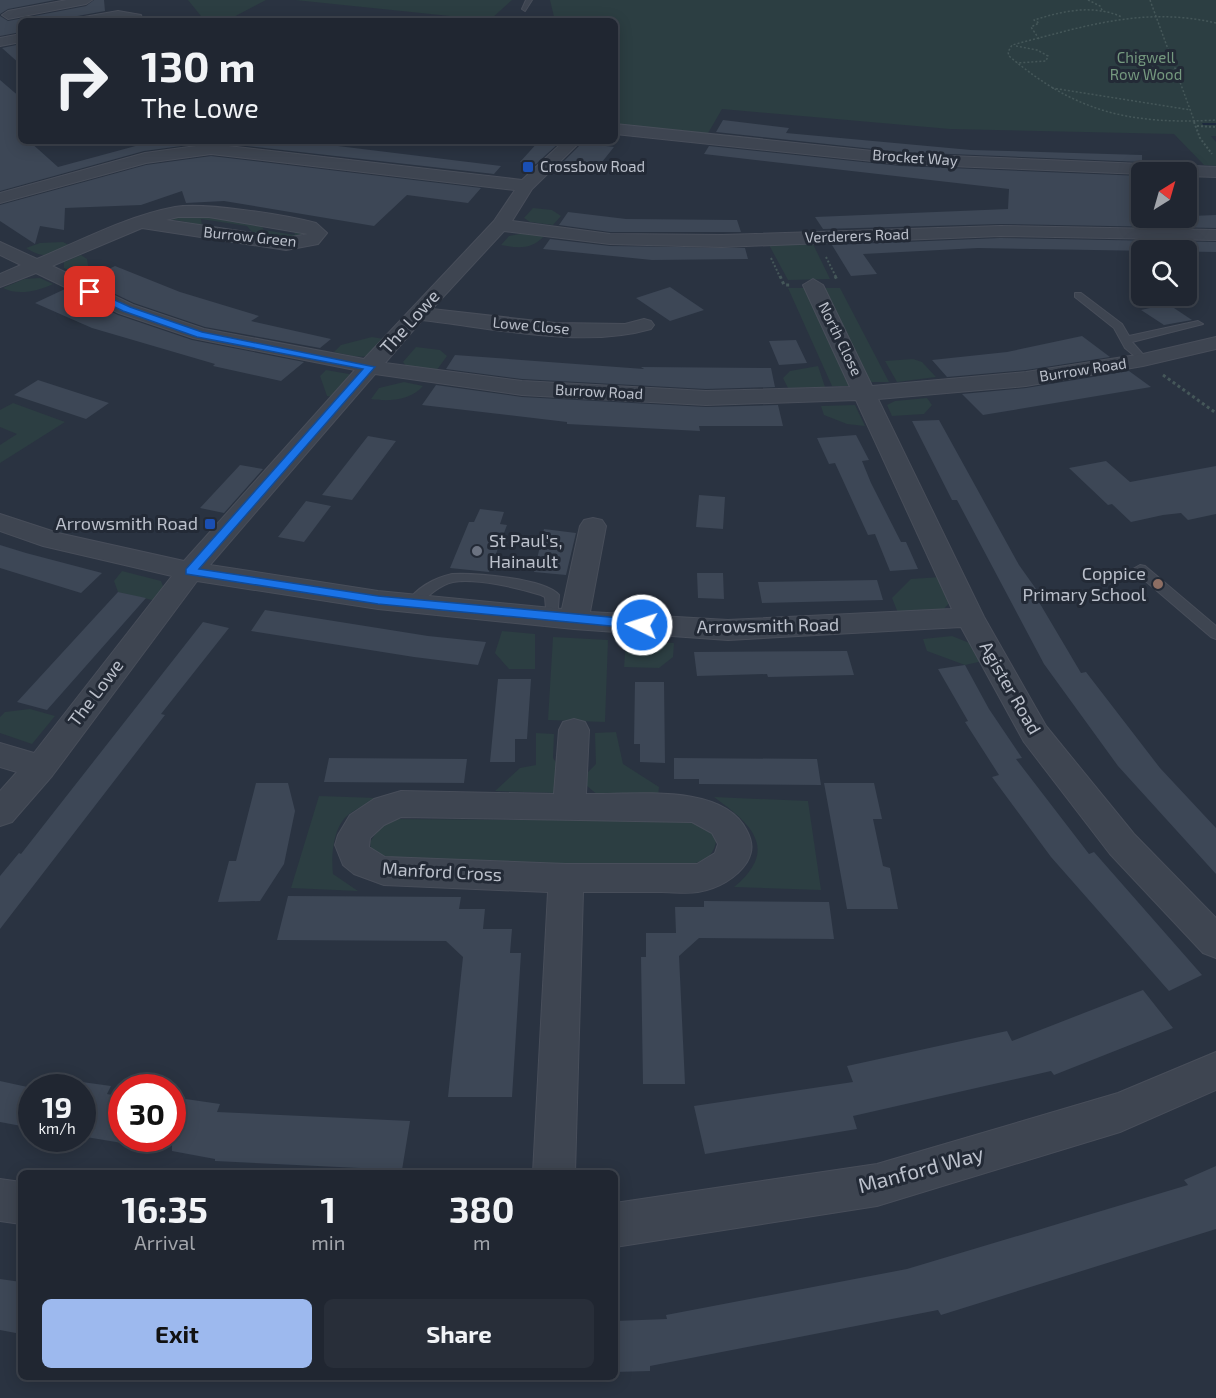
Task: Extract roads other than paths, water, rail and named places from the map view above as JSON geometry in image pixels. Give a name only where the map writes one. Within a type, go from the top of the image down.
[{"type":"street","points":[[4,13],[86,0]]},
{"type":"street","points":[[4,13],[18,24]]},
{"type":"street","points":[[104,18],[125,15],[137,18]]},
{"type":"street","points":[[0,42],[18,39]]},
{"type":"street","name":"Brocket Way","points":[[618,129],[901,159],[1216,172]]},
{"type":"street","name":"The Lowe","points":[[0,813],[40,766],[190,572],[417,313],[500,225],[526,186],[570,144]]},
{"type":"street","points":[[0,198],[145,158],[211,149],[526,186]]},
{"type":"street","name":"Burrow Green","points":[[0,281],[140,222],[177,212],[209,212],[310,227],[318,233],[312,240],[286,244],[140,222]]},
{"type":"street","name":"Verderers Road","points":[[500,225],[610,239],[761,239],[1000,231],[1216,235]]},
{"type":"street","name":"Burrow Road","points":[[0,248],[126,309],[200,334],[370,367],[522,388],[705,398],[866,393],[1026,379],[1143,360],[1216,343]]},
{"type":"street","name":"North Close","points":[[813,285],[866,393]]},
{"type":"street","name":"Lowe Close","points":[[417,313],[626,330],[644,325]]},
{"type":"street","name":"Agister Road","points":[[866,393],[970,617],[1035,734],[1122,844],[1216,942]]},
{"type":"street","name":"Arrowsmith Road","points":[[0,522],[52,540],[190,572],[413,603],[563,619],[728,630],[970,617]]},
{"type":"street","points":[[563,619],[593,526]]},
{"type":"street","points":[[569,807],[573,730]]},
{"type":"street","points":[[0,755],[40,766]]},
{"type":"street","name":"Manford Cross","points":[[401,804],[695,809],[722,821],[732,832],[737,844],[734,856],[725,865],[714,873],[698,878],[566,878],[384,871],[362,862],[351,847],[352,838],[366,819],[376,811],[401,804]]},
{"type":"street","points":[[554,1170],[566,878]]},
{"type":"street","name":"Manford Way","points":[[618,1225],[878,1185],[1120,1112],[1216,1071]]},
{"type":"street","points":[[0,1200],[18,1203]]},
{"type":"lane","points":[[525,9],[529,0]]},
{"type":"lane","points":[[1078,295],[1118,326],[1126,340],[1143,360]]},
{"type":"lane","points":[[1126,340],[1198,324]]},
{"type":"lane","points":[[1140,568],[1216,634]]},
{"type":"waterway","points":[[1203,124],[1216,124]]},
{"type":"place","name":"Crossbow Road","points":[[528,167]]},
{"type":"place","name":"Arrowsmith Road","points":[[210,524]]},
{"type":"place","name":"St Paul's, Hainault","points":[[477,551]]},
{"type":"place","name":"Coppice Primary School","points":[[1158,584]]},
{"type":"park label","name":"Chigwell Row Wood","points":[[1146,66]]}]
